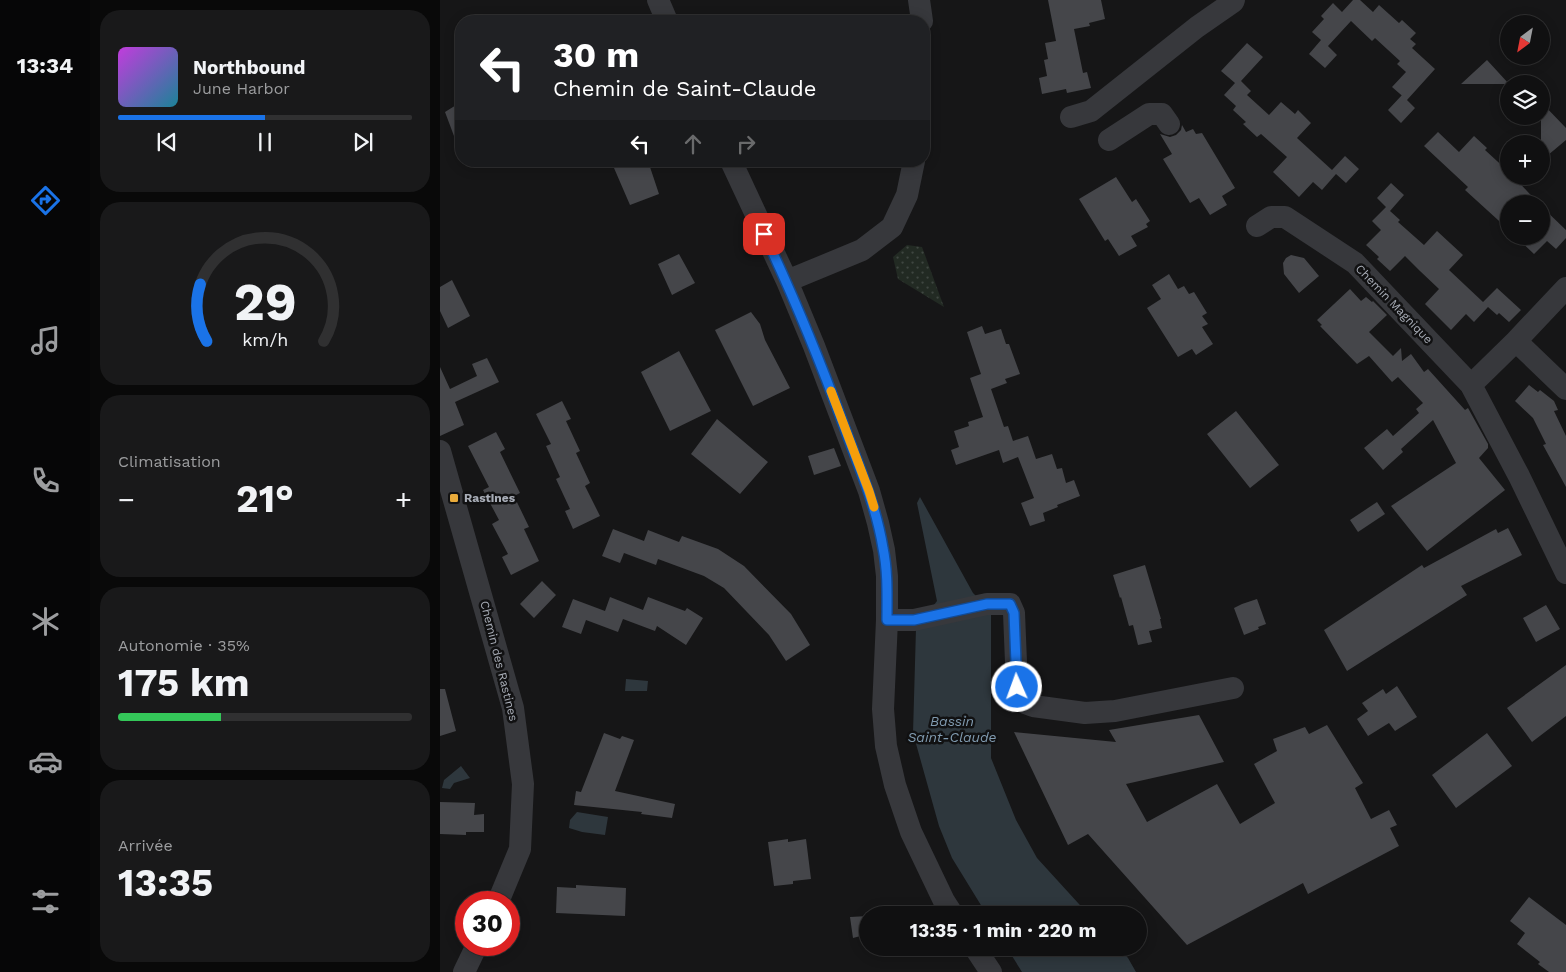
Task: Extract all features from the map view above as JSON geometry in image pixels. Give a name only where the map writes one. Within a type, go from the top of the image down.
[{"type":"street","points":[[658,0],[664,15]]},
{"type":"street","points":[[919,0],[921,15]]},
{"type":"street","points":[[1071,117],[1091,111],[1234,0]]},
{"type":"street","points":[[1109,140],[1149,114],[1162,114],[1169,124]]},
{"type":"street","points":[[734,167],[814,346],[869,491],[884,550],[887,576],[883,709],[886,746],[895,785],[911,832],[947,906]]},
{"type":"street","points":[[786,281],[862,250],[892,227],[907,194],[913,167]]},
{"type":"street","name":"Chemin Magnique","points":[[1257,226],[1271,217],[1285,217],[1355,263],[1471,385],[1519,476],[1566,573]]},
{"type":"street","points":[[1471,385],[1566,288]]},
{"type":"street","points":[[1516,341],[1566,389]]},
{"type":"street","name":"Chemin des Rastines","points":[[440,451],[513,708],[523,784],[520,850],[503,891]]},
{"type":"street","points":[[887,620],[914,620],[987,604],[1010,604],[1014,613],[1017,687],[1025,702],[1033,706],[1085,713],[1115,711],[1233,688]]},
{"type":"street","points":[[464,972],[472,956]]},
{"type":"street","points":[[980,956],[991,972]]},
{"type":"shaded area","points":[[907,245],[922,247],[944,307],[898,279],[893,257]]},
{"type":"water","name":"Bassin Saint-Claude","points":[[920,497],[973,593],[991,611],[991,758],[1016,820],[1037,858],[1081,906],[981,906],[952,858],[939,826],[913,733],[916,628],[937,601],[917,503]]},
{"type":"water","points":[[626,679],[648,681],[647,691],[625,691]]},
{"type":"water","points":[[461,766],[470,778],[454,783],[450,789],[442,788],[444,780]]},
{"type":"water","points":[[577,812],[608,817],[605,835],[569,828],[570,820]]},
{"type":"water","points":[[1012,956],[1126,956],[1136,972],[1022,972]]},
{"type":"building","points":[[1048,0],[1101,0],[1105,19],[1089,23],[1090,26],[1074,29],[1083,73],[1087,72],[1091,88],[1067,93],[1066,89],[1042,94],[1039,78],[1047,76],[1044,60],[1048,59],[1045,43],[1056,41]]},
{"type":"building","points":[[1353,0],[1360,0],[1373,12],[1379,5],[1399,23],[1402,20],[1416,33],[1410,39],[1416,44],[1412,48],[1435,69],[1407,100],[1392,87],[1406,72],[1397,64],[1400,61],[1375,38],[1372,41],[1351,21],[1328,46],[1337,55],[1325,68],[1309,54],[1321,40],[1312,32],[1324,19],[1321,16],[1333,3],[1342,12]]},
{"type":"building","points":[[1247,43],[1263,57],[1241,81],[1251,91],[1247,95],[1269,115],[1281,102],[1295,114],[1298,110],[1311,123],[1297,138],[1332,170],[1345,156],[1359,169],[1346,183],[1336,174],[1322,190],[1313,182],[1299,197],[1273,172],[1287,157],[1261,134],[1257,137],[1243,124],[1246,122],[1233,110],[1236,106],[1224,95],[1235,83],[1221,71]]},
{"type":"building","points":[[1487,60],[1501,75],[1500,84],[1461,84]]},
{"type":"building","points":[[1402,95],[1415,108],[1401,123],[1388,110]]},
{"type":"building","points":[[455,106],[455,139],[445,112]]},
{"type":"building","points":[[1550,111],[1566,128],[1566,140],[1550,153],[1550,135],[1541,135],[1541,125],[1550,125]]},
{"type":"building","points":[[1182,125],[1186,132],[1193,129],[1196,134],[1202,133],[1235,188],[1222,196],[1227,205],[1210,215],[1199,198],[1190,203],[1163,159],[1172,154],[1160,134],[1170,137],[1176,135],[1181,130]]},
{"type":"building","points":[[1438,132],[1459,152],[1474,136],[1487,148],[1485,150],[1500,164],[1500,185],[1521,185],[1531,195],[1500,195],[1500,222],[1465,190],[1468,187],[1424,146]]},
{"type":"building","points":[[650,167],[659,194],[630,205],[614,168]]},
{"type":"building","points":[[1116,177],[1132,202],[1136,199],[1150,221],[1146,224],[1148,227],[1131,236],[1137,246],[1119,256],[1108,239],[1105,241],[1079,199]]},
{"type":"building","points":[[1391,183],[1404,195],[1390,211],[1400,220],[1398,222],[1424,245],[1437,231],[1463,255],[1449,270],[1483,302],[1497,288],[1521,310],[1509,322],[1499,313],[1497,315],[1488,307],[1474,322],[1466,314],[1451,330],[1425,304],[1439,289],[1405,256],[1390,271],[1377,259],[1379,257],[1366,245],[1381,230],[1372,221],[1386,207],[1377,198]]},
{"type":"building","points":[[1550,215],[1566,230],[1566,238],[1556,249],[1550,244]]},
{"type":"building","points":[[1524,245],[1543,245],[1534,254]]},
{"type":"building","points":[[679,254],[695,283],[672,295],[658,264]]},
{"type":"building","points":[[1291,255],[1304,258],[1319,276],[1299,293],[1284,274],[1283,263]]},
{"type":"building","points":[[1169,274],[1178,289],[1184,286],[1189,294],[1194,292],[1207,313],[1202,316],[1208,324],[1202,327],[1213,344],[1196,355],[1192,349],[1178,357],[1147,308],[1161,299],[1152,285]]},
{"type":"building","points":[[452,280],[470,316],[448,328],[440,311],[440,287]]},
{"type":"building","points":[[1350,289],[1361,301],[1366,297],[1373,301],[1387,315],[1369,332],[1393,356],[1401,348],[1402,361],[1411,354],[1424,372],[1428,369],[1465,410],[1468,408],[1488,444],[1488,448],[1479,458],[1505,490],[1427,551],[1391,506],[1456,463],[1433,420],[1401,449],[1403,452],[1383,470],[1364,448],[1387,429],[1393,436],[1419,413],[1416,409],[1423,403],[1398,377],[1392,382],[1369,356],[1357,364],[1320,326],[1322,325],[1317,320]]},
{"type":"building","points":[[751,312],[760,324],[765,340],[790,388],[753,406],[715,330]]},
{"type":"building","points":[[982,326],[985,334],[1001,329],[1006,344],[1009,344],[1020,374],[1005,379],[1007,383],[991,389],[1004,427],[1008,426],[1013,441],[1028,436],[1036,459],[1052,454],[1057,469],[1062,468],[1066,483],[1074,480],[1080,496],[1043,513],[1045,521],[1030,526],[1021,503],[1034,498],[1018,457],[1003,463],[999,450],[956,465],[951,450],[959,447],[954,431],[969,426],[968,422],[983,417],[970,378],[981,374],[967,332]]},
{"type":"building","points":[[679,351],[711,411],[670,431],[641,372]]},
{"type":"building","points":[[487,358],[499,382],[455,402],[464,425],[440,436],[440,367],[450,389],[477,376],[472,364]]},
{"type":"building","points":[[1529,385],[1538,392],[1540,390],[1554,401],[1558,410],[1554,411],[1566,436],[1566,487],[1543,445],[1546,444],[1533,418],[1515,401]]},
{"type":"building","points":[[562,401],[571,419],[566,421],[580,451],[576,453],[590,483],[585,486],[600,516],[573,529],[565,511],[570,509],[556,479],[560,477],[546,446],[551,444],[536,414]]},
{"type":"building","points":[[1236,411],[1279,465],[1250,488],[1207,434]]},
{"type":"building","points":[[717,419],[768,462],[740,494],[691,454]]},
{"type":"building","points":[[496,432],[505,449],[500,452],[520,493],[514,496],[529,527],[524,529],[539,561],[511,575],[502,557],[508,554],[492,524],[499,520],[483,490],[489,487],[468,446]]},
{"type":"building","points":[[834,448],[841,466],[814,475],[808,456]]},
{"type":"building","points":[[1377,502],[1385,514],[1358,532],[1350,520]]},
{"type":"building","points":[[1508,528],[1522,555],[1461,586],[1467,595],[1347,671],[1324,630],[1422,565],[1424,568],[1496,529],[1498,533]]},
{"type":"building","points":[[613,529],[644,541],[648,530],[679,542],[682,536],[718,549],[744,566],[791,614],[810,645],[786,661],[769,635],[724,588],[704,576],[658,559],[656,565],[624,553],[620,563],[602,556]]},
{"type":"building","points":[[1145,565],[1162,628],[1149,631],[1152,642],[1138,645],[1133,625],[1129,626],[1113,575]]},
{"type":"building","points":[[542,581],[556,595],[534,618],[520,604]]},
{"type":"building","points":[[610,597],[643,610],[648,597],[685,611],[687,608],[703,618],[686,645],[657,626],[655,631],[623,619],[618,632],[586,620],[581,634],[562,627],[573,599],[605,611]]},
{"type":"building","points":[[1257,599],[1266,624],[1244,635],[1234,608]]},
{"type":"building","points":[[1546,605],[1560,629],[1536,642],[1523,618]]},
{"type":"building","points":[[1566,665],[1566,716],[1532,742],[1507,708]]},
{"type":"building","points":[[1397,686],[1417,717],[1395,731],[1389,723],[1368,736],[1357,719],[1368,711],[1362,703],[1383,689],[1386,694]]},
{"type":"building","points":[[440,689],[445,689],[456,731],[440,736]]},
{"type":"building","points":[[1199,715],[1224,762],[1126,784],[1147,822],[1217,784],[1240,824],[1275,803],[1254,764],[1277,751],[1273,739],[1305,727],[1309,734],[1327,725],[1363,783],[1355,788],[1371,819],[1389,810],[1397,825],[1390,828],[1399,846],[1308,894],[1303,883],[1187,945],[1088,834],[1068,845],[1014,732],[1116,742],[1109,730]]},
{"type":"building","points":[[604,733],[620,739],[622,736],[634,740],[615,791],[675,804],[672,818],[641,814],[642,812],[574,805],[576,791],[581,792]]},
{"type":"building","points":[[1487,733],[1512,766],[1456,808],[1432,775]]},
{"type":"building","points":[[440,802],[475,803],[474,815],[484,814],[484,832],[466,832],[466,835],[440,834]]},
{"type":"building","points":[[788,839],[788,842],[806,839],[811,879],[793,881],[793,884],[774,886],[768,842]]},
{"type":"building","points":[[576,885],[626,888],[625,916],[556,913],[557,887],[576,888]]},
{"type":"building","points":[[1529,897],[1566,925],[1566,972],[1549,972],[1538,964],[1540,962],[1517,944],[1525,933],[1510,921]]},
{"type":"building","points":[[859,916],[859,936],[853,938],[850,917]]},
{"type":"slow traffic","points":[[831,391],[874,507]]},
{"type":"place","name":"Rastines","points":[[454,498]]},
{"type":"route","points":[[764,234],[814,346],[869,491],[884,550],[887,576],[887,620],[914,620],[987,604],[1010,604],[1014,613],[1017,687]]}]
